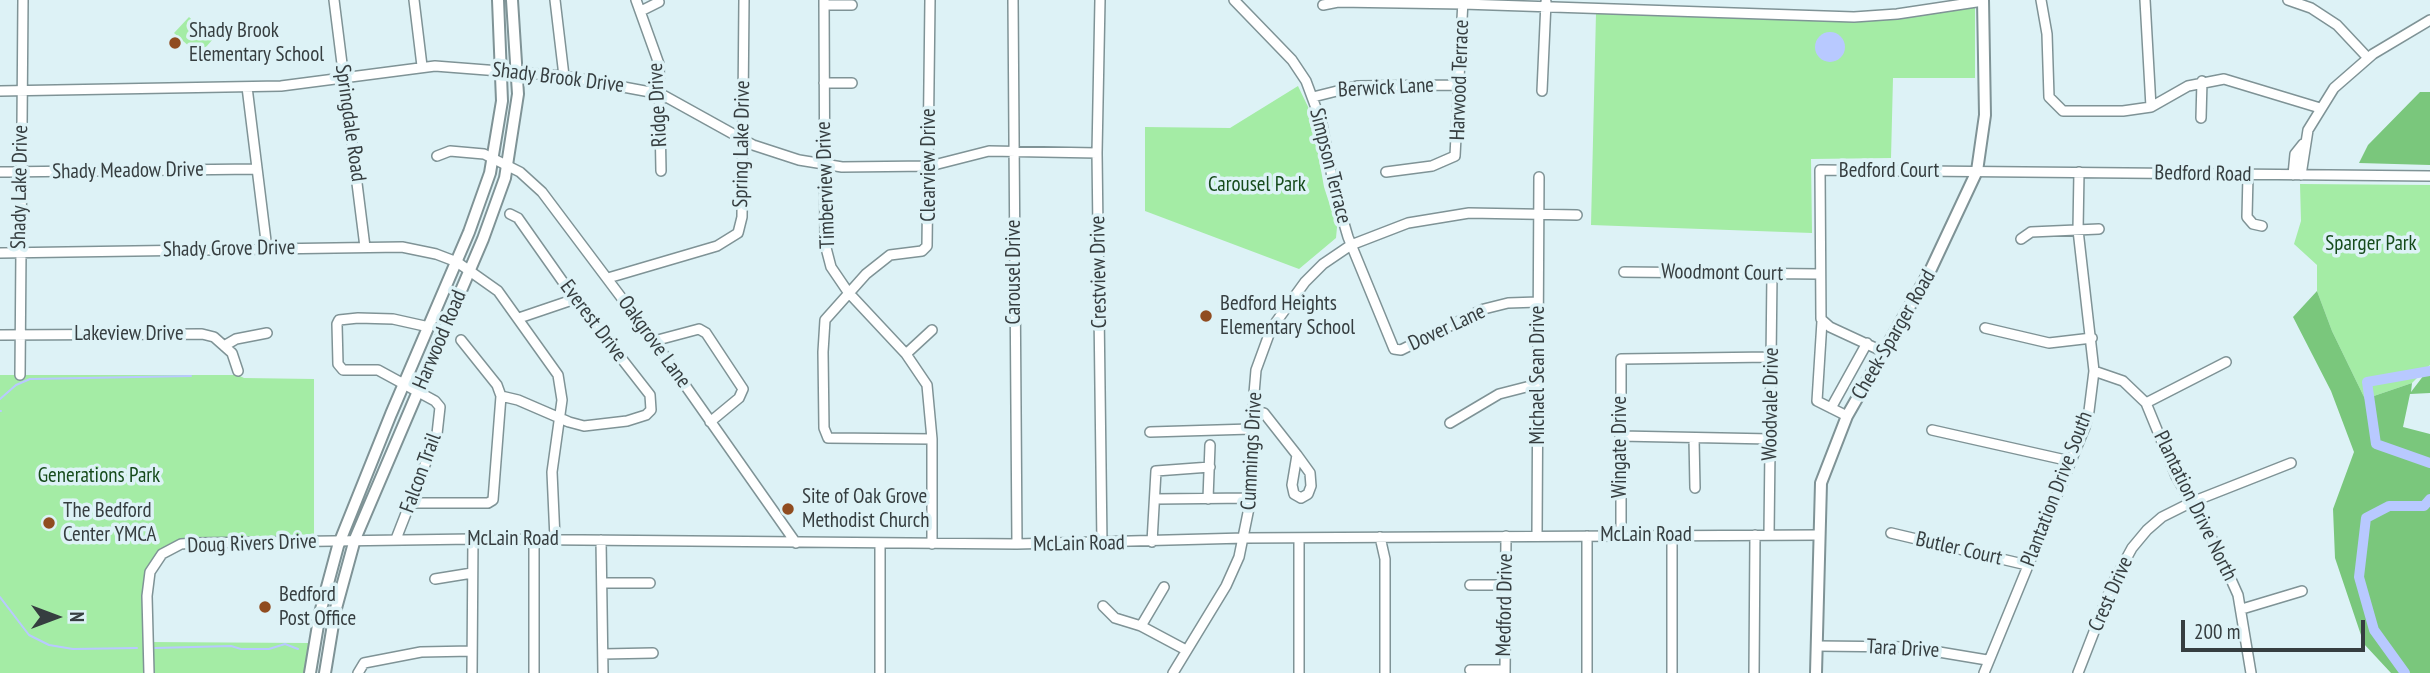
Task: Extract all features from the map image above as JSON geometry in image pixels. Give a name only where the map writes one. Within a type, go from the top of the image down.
[{"type":"main road","name":"Harwood Road","points":[[310,673],[324,592],[340,541],[457,262],[493,159],[502,101],[503,70],[498,0]]},
{"type":"main road","name":"Harwood Road","points":[[325,673],[335,612],[355,539],[495,208],[508,165],[516,118],[519,71],[512,0]]},
{"type":"main road","name":"Cheek-Sparger Road","points":[[1816,673],[1821,483],[1847,416],[1931,269],[1977,171],[1985,115],[1983,0]]},
{"type":"street","name":"Shady Lake Drive","points":[[20,375],[18,335],[23,0]]},
{"type":"street","name":"Springdale Road","points":[[334,0],[365,247]]},
{"type":"street","points":[[414,0],[422,66]]},
{"type":"street","points":[[555,0],[564,76]]},
{"type":"street","name":"Ridge Drive","points":[[636,0],[659,64],[662,94],[661,171]]},
{"type":"street","name":"Spring Lake Drive","points":[[608,278],[717,246],[738,233],[742,217],[744,0]]},
{"type":"street","name":"Clearview Drive","points":[[930,0],[927,246],[922,251],[890,255],[848,292],[825,320],[824,428],[828,438],[932,439]]},
{"type":"street","name":"Carousel Drive","points":[[1013,0],[1017,544]]},
{"type":"street","name":"Crestview Drive","points":[[1100,0],[1097,153],[1102,544]]},
{"type":"street","name":"Simpson Terrace","points":[[1234,0],[1292,60],[1312,97],[1322,124],[1335,193],[1351,245],[1391,346],[1397,350]]},
{"type":"street","points":[[1323,5],[1338,2],[1546,3],[1854,17],[1897,14],[1983,0]]},
{"type":"street","points":[[2041,0],[2048,34],[2049,97],[2056,107],[2075,112],[2123,111],[2151,107],[2202,82],[2232,80],[2320,108]]},
{"type":"street","points":[[2145,0],[2151,107]]},
{"type":"street","points":[[2288,0],[2311,8],[2337,25],[2355,41],[2368,58]]},
{"type":"street","points":[[641,11],[659,2]]},
{"type":"street","points":[[824,2],[852,5]]},
{"type":"street","name":"Timberview Drive","points":[[824,2],[825,244],[831,267],[848,292],[906,354],[927,385],[932,439],[932,544]]},
{"type":"street","name":"Harwood Terrace","points":[[1386,172],[1432,166],[1452,159],[1457,151],[1463,2]]},
{"type":"street","points":[[1542,91],[1546,3]]},
{"type":"street","points":[[2297,175],[2304,142],[2320,108],[2334,88],[2368,58],[2430,20]]},
{"type":"street","name":"Shady Brook Drive","points":[[0,91],[300,85],[422,66],[503,70],[564,76],[662,94],[742,140],[799,160],[842,167],[930,166],[989,151],[1097,153]]},
{"type":"street","points":[[2201,118],[2202,82]]},
{"type":"street","points":[[824,83],[852,83]]},
{"type":"street","name":"Berwick Lane","points":[[1312,97],[1357,86],[1461,85]]},
{"type":"street","points":[[247,87],[267,248]]},
{"type":"street","name":"Oakgrove Lane","points":[[437,156],[450,151],[471,152],[493,159],[508,165],[542,191],[654,341],[796,543]]},
{"type":"street","name":"Shady Meadow Drive","points":[[0,173],[256,169]]},
{"type":"street","name":"Bedford Court","points":[[1819,274],[1820,170],[1977,171]]},
{"type":"street","name":"Bedford Road","points":[[1977,171],[2430,176]]},
{"type":"street","name":"Plantation Drive South","points":[[1984,673],[1987,660],[2085,427],[2094,371],[2078,230],[2080,172]]},
{"type":"street","points":[[2248,175],[2247,217],[2253,224],[2262,226]]},
{"type":"street","name":"Michael Sean Drive","points":[[1537,536],[1539,177]]},
{"type":"street","name":"Cummings Drive","points":[[1173,673],[1226,586],[1245,538],[1251,498],[1251,429],[1256,370],[1271,329],[1305,282],[1323,264],[1351,245],[1388,228],[1431,218],[1480,213],[1577,215]]},
{"type":"street","name":"Everest Drive","points":[[510,214],[518,218],[575,299],[653,400],[649,413],[628,421],[584,426],[559,418]]},
{"type":"street","points":[[2021,239],[2031,232],[2099,229]]},
{"type":"street","name":"Shady Grove Drive","points":[[0,253],[402,247],[436,254],[457,262],[492,285],[519,317],[558,375],[562,389],[552,472],[555,539]]},
{"type":"street","name":"Woodmont Court","points":[[1624,272],[1819,274]]},
{"type":"street","name":"Woodvale Drive","points":[[1769,535],[1773,274]]},
{"type":"street","points":[[1819,274],[1822,321],[1817,401],[1847,416]]},
{"type":"street","points":[[519,317],[575,299]]},
{"type":"street","name":"Dover Lane","points":[[1397,350],[1484,309],[1508,303],[1538,302]]},
{"type":"street","name":"Falcon Trail","points":[[396,539],[437,434],[441,412],[435,401],[403,386],[378,370],[343,370],[338,364],[337,324],[339,320],[381,318],[429,327]]},
{"type":"street","points":[[1822,321],[1884,352]]},
{"type":"street","points":[[1985,328],[2049,343],[2092,338]]},
{"type":"street","points":[[654,341],[699,329],[706,333],[743,389],[739,398],[710,422]]},
{"type":"street","points":[[906,354],[932,330]]},
{"type":"street","points":[[238,371],[235,359],[224,346],[236,339],[267,332]]},
{"type":"street","name":"Lakeview Drive","points":[[0,335],[202,334],[214,337],[224,346]]},
{"type":"street","points":[[410,503],[488,503],[493,500],[501,396],[498,385],[461,340]]},
{"type":"street","points":[[1831,408],[1867,343]]},
{"type":"street","name":"Wingate Drive","points":[[1620,536],[1621,359],[1772,358]]},
{"type":"street","points":[[2147,403],[2225,362]]},
{"type":"street","name":"Plantation Drive North","points":[[2094,371],[2123,381],[2147,403],[2176,475],[2222,558],[2242,609],[2251,673]]},
{"type":"street","points":[[1450,423],[1499,394],[1538,384]]},
{"type":"street","points":[[501,396],[559,418]]},
{"type":"street","points":[[1252,410],[1264,412],[1297,455]]},
{"type":"street","points":[[1150,432],[1251,429]]},
{"type":"street","points":[[1932,430],[2070,461]]},
{"type":"street","points":[[1620,436],[1771,439]]},
{"type":"street","points":[[1694,438],[1695,488]]},
{"type":"street","points":[[1208,499],[1210,445]]},
{"type":"street","name":"Crest Drive","points":[[2078,673],[2113,583],[2132,548],[2162,517],[2192,502],[2291,463]]},
{"type":"street","points":[[1152,542],[1157,469],[1210,467]]},
{"type":"street","points":[[1155,499],[1251,498]]},
{"type":"street","name":"Butler Court","points":[[1891,533],[2027,565]]},
{"type":"street","points":[[1672,535],[1672,673]]},
{"type":"street","points":[[1755,535],[1755,673]]},
{"type":"street","name":"McLain Road","points":[[340,541],[472,538],[880,544],[1102,544],[1245,538],[1819,535]]},
{"type":"street","name":"Medford Drive","points":[[1505,672],[1506,536]]},
{"type":"street","points":[[1587,536],[1587,673]]},
{"type":"street","points":[[1380,537],[1385,559],[1385,673]]},
{"type":"street","points":[[472,538],[472,673]]},
{"type":"street","points":[[1299,538],[1299,673]]},
{"type":"street","points":[[534,539],[534,673]]},
{"type":"street","points":[[601,540],[603,673]]},
{"type":"street","name":"Doug Rivers Drive","points":[[149,673],[148,583],[162,554],[181,544],[194,543],[340,541]]},
{"type":"street","points":[[880,544],[880,673]]},
{"type":"street","points":[[435,579],[449,574],[471,573]]},
{"type":"street","points":[[602,583],[650,583]]},
{"type":"street","points":[[1470,585],[1506,585]]},
{"type":"street","points":[[1141,626],[1164,587]]},
{"type":"street","points":[[2242,609],[2302,591]]},
{"type":"street","points":[[1103,606],[1115,618],[1141,626],[1186,650]]},
{"type":"street","name":"Tara Drive","points":[[1817,646],[1909,648],[1987,660]]},
{"type":"street","points":[[359,671],[364,663],[421,652],[472,651]]},
{"type":"street","points":[[603,654],[653,653]]},
{"type":"street","points":[[1469,670],[1505,672]]},
{"type":"green space","points":[[1975,6],[1975,78],[1893,78],[1891,158],[1811,159],[1812,233],[1591,225],[1596,13],[1877,20]]},
{"type":"green space","points":[[189,17],[213,39],[199,55],[174,33]]},
{"type":"green space","name":"Carousel Park","points":[[1298,86],[1311,113],[1324,187],[1337,227],[1336,238],[1299,269],[1145,211],[1145,127],[1230,128]]},
{"type":"green space","points":[[2420,92],[2430,92],[2430,165],[2359,163],[2368,145]]},
{"type":"green space","name":"Sparger Park","points":[[2300,184],[2430,185],[2430,365],[2412,383],[2365,399],[2332,331],[2317,291],[2317,265],[2294,244],[2301,221]]},
{"type":"green space","points":[[2317,291],[2332,331],[2365,399],[2412,383],[2411,392],[2430,367],[2430,393],[2410,394],[2403,427],[2430,434],[2430,673],[2391,673],[2364,644],[2335,558],[2333,509],[2354,452],[2331,391],[2293,317]]},
{"type":"green space","name":"Generations Park","points":[[0,375],[238,375],[244,378],[314,379],[314,542],[194,543],[170,549],[150,572],[148,642],[308,643],[308,673],[0,673]]},
{"type":"water","points":[[1830,32],[1836,33],[1844,41],[1844,53],[1836,61],[1830,62],[1824,61],[1816,53],[1815,47],[1816,41],[1824,33]]},
{"type":"waterway","points":[[2430,371],[2367,382],[2376,444],[2430,463]]},
{"type":"waterway","points":[[0,399],[16,385],[30,379],[191,376]]},
{"type":"waterway","points":[[2405,673],[2374,630],[2359,577],[2366,518],[2389,506],[2424,506],[2430,499]]},
{"type":"waterway","points":[[0,597],[29,635],[49,645],[73,649],[137,648]]},
{"type":"waterway","points":[[155,648],[231,646],[241,649],[269,649],[285,644],[298,649]]},
{"type":"place","name":"Shady Brook Elementary School","points":[[175,43]]},
{"type":"place","name":"Bedford Heights Elementary School","points":[[1206,316]]},
{"type":"place","name":"Site of Oak Grove Methodist Church","points":[[788,509]]},
{"type":"place","name":"The Bedford Center YMCA","points":[[49,523]]},
{"type":"place","name":"Bedford Post Office","points":[[265,607]]}]
